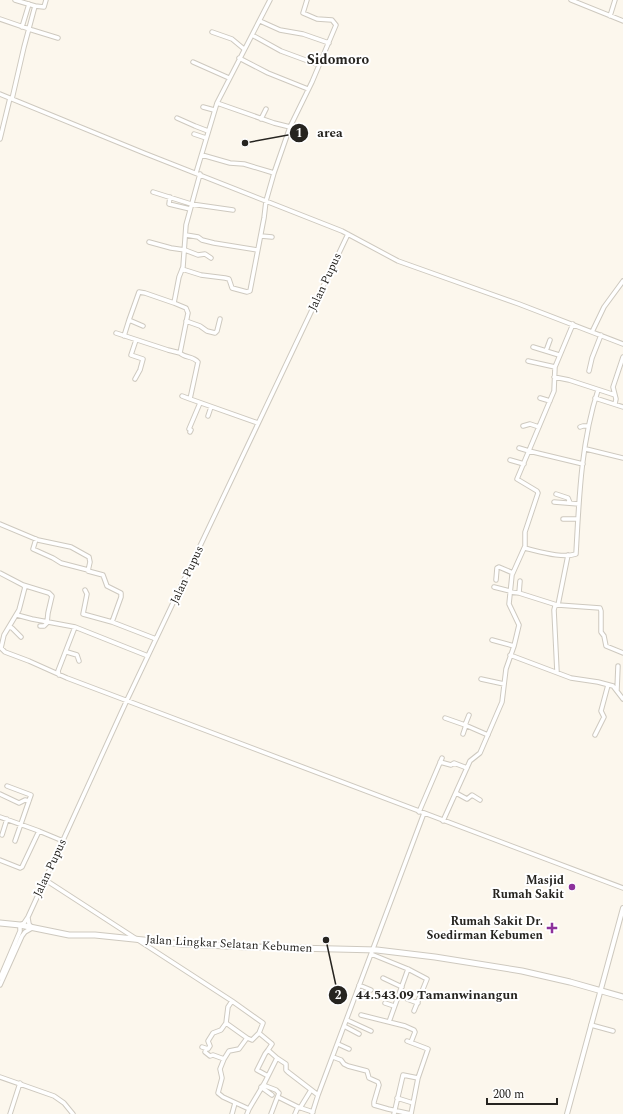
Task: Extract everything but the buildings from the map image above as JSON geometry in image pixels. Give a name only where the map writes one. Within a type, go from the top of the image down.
[{"type":"highway","name":"Jalan Lingkar Selatan Kebumen","points":[[0,923],[20,925],[68,935],[95,935],[134,938],[182,944],[372,952],[435,957],[522,971],[601,990],[623,997]]},
{"type":"main road","points":[[567,1114],[623,908]]},
{"type":"street","points":[[15,0],[44,7],[46,0]]},
{"type":"street","points":[[174,303],[182,269],[191,204],[214,110],[239,58],[270,0]]},
{"type":"street","points":[[182,269],[201,275],[227,279],[232,288],[246,292],[250,291],[261,236],[266,201],[274,173],[290,128],[336,25],[332,20],[317,19],[306,15],[303,11],[307,0]]},
{"type":"street","points":[[571,0],[623,21]]},
{"type":"street","points":[[610,16],[615,0]]},
{"type":"street","points":[[22,27],[29,4]]},
{"type":"street","points":[[0,139],[12,99],[35,6]]},
{"type":"street","points":[[0,19],[58,38]]},
{"type":"street","points":[[260,20],[280,30],[303,34],[329,43]]},
{"type":"street","points":[[212,32],[232,39],[244,49]]},
{"type":"street","points":[[252,36],[281,51],[319,65]]},
{"type":"street","points":[[239,58],[268,73],[308,89]]},
{"type":"street","points":[[193,62],[229,78]]},
{"type":"street","points":[[0,94],[348,234],[398,261],[623,344]]},
{"type":"street","points":[[217,103],[290,128]]},
{"type":"street","points":[[203,107],[214,110]]},
{"type":"street","points":[[261,119],[266,109]]},
{"type":"street","points":[[177,118],[208,131]]},
{"type":"street","points":[[194,134],[206,138]]},
{"type":"street","points":[[202,155],[230,163],[244,164],[274,173]]},
{"type":"street","points":[[153,192],[191,204],[233,210]]},
{"type":"street","points":[[170,197],[169,204],[190,209]]},
{"type":"street","name":"Jalan Pupus","points":[[0,978],[20,931],[20,925],[24,923],[28,917],[127,700],[348,234]]},
{"type":"street","points":[[186,235],[198,237],[202,240],[214,243],[257,250]]},
{"type":"street","points":[[261,236],[272,237]]},
{"type":"street","points":[[149,242],[184,250],[198,255],[205,254],[211,258]]},
{"type":"street","points":[[592,332],[604,307],[623,281]]},
{"type":"street","points":[[124,336],[139,292],[145,293],[186,308],[188,312],[180,353]]},
{"type":"street","points":[[186,321],[215,333],[217,331],[220,319]]},
{"type":"street","points":[[129,320],[143,326]]},
{"type":"street","points":[[443,821],[472,758],[480,754],[502,702],[506,669],[514,646],[519,622],[509,605],[513,572],[524,548],[525,532],[538,493],[517,480],[555,388],[555,367],[572,324]]},
{"type":"street","points":[[116,333],[196,359],[198,362],[190,399]]},
{"type":"street","points":[[589,371],[600,335]]},
{"type":"street","points":[[135,379],[140,370],[143,359],[131,355],[136,340]]},
{"type":"street","points":[[546,351],[550,340]]},
{"type":"street","points":[[533,347],[559,355]]},
{"type":"street","points":[[615,404],[616,399],[613,387],[623,357]]},
{"type":"street","points":[[528,361],[555,367]]},
{"type":"street","points":[[554,377],[569,380],[615,395]]},
{"type":"street","points":[[524,548],[548,553],[568,555],[576,554],[579,504],[588,426],[598,390]]},
{"type":"street","points":[[182,396],[258,424]]},
{"type":"street","points":[[540,398],[550,401]]},
{"type":"street","points":[[596,398],[623,407]]},
{"type":"street","points":[[190,432],[191,430],[189,429],[200,403]]},
{"type":"street","points":[[208,416],[211,407]]},
{"type":"street","points":[[523,426],[530,424],[539,427]]},
{"type":"street","points":[[580,427],[588,426]]},
{"type":"street","points":[[516,452],[520,448],[584,464]]},
{"type":"street","points":[[586,450],[623,458]]},
{"type":"street","points":[[510,460],[524,464]]},
{"type":"street","points":[[556,494],[568,498],[570,503]]},
{"type":"street","points":[[554,502],[579,504]]},
{"type":"street","points":[[563,519],[578,519]]},
{"type":"street","points":[[0,524],[36,539],[70,547],[89,557],[90,562],[88,570]]},
{"type":"street","points":[[36,539],[33,549],[65,564],[104,575],[107,586],[121,592],[121,597],[112,622]]},
{"type":"street","points":[[556,672],[554,610],[558,605],[568,555]]},
{"type":"street","points":[[496,580],[497,568],[499,567],[513,572]]},
{"type":"street","points":[[0,573],[23,585],[52,596],[47,623]]},
{"type":"street","points":[[519,593],[520,582]]},
{"type":"street","points":[[23,585],[25,587],[17,614],[3,638],[1,648],[5,652],[59,675],[623,888]]},
{"type":"street","points":[[494,587],[558,605],[600,608],[601,632],[604,636],[606,646],[623,653]]},
{"type":"street","points":[[85,590],[86,594],[83,614],[112,622],[156,639]]},
{"type":"street","points":[[17,614],[47,623],[76,627],[148,656]]},
{"type":"street","points":[[40,626],[44,626],[47,623]]},
{"type":"street","points":[[9,626],[21,637]]},
{"type":"street","points":[[59,675],[58,671],[76,627]]},
{"type":"street","points":[[492,640],[514,646]]},
{"type":"street","points":[[67,652],[77,655],[78,661]]},
{"type":"street","points":[[510,655],[571,678],[613,686],[623,699]]},
{"type":"street","points":[[617,691],[618,666]]},
{"type":"street","points":[[481,679],[504,684]]},
{"type":"street","points":[[595,735],[604,717],[602,711],[608,685]]},
{"type":"street","points":[[463,734],[469,715]]},
{"type":"street","points":[[445,718],[466,725],[488,735]]},
{"type":"street","points":[[278,1097],[312,1113],[441,760],[451,765],[454,763],[467,768]]},
{"type":"street","points":[[7,786],[31,794],[15,841]]},
{"type":"street","points":[[456,793],[467,799],[472,795],[480,800]]},
{"type":"street","points":[[0,794],[19,803],[25,800],[29,801]]},
{"type":"street","points":[[0,817],[63,841]]},
{"type":"street","points":[[2,835],[7,819]]},
{"type":"street","points":[[0,860],[20,868],[22,867],[39,831]]},
{"type":"street","points":[[44,880],[264,1023],[259,1033],[252,1040],[226,1023]]},
{"type":"street","points":[[0,985],[22,936],[32,928],[29,924],[28,917]]},
{"type":"street","points":[[372,952],[427,979],[414,1011]]},
{"type":"street","points":[[389,1022],[408,969]]},
{"type":"street","points":[[383,978],[402,987]]},
{"type":"street","points":[[359,985],[371,990]]},
{"type":"street","points":[[357,991],[369,997]]},
{"type":"street","points":[[398,995],[418,1003]]},
{"type":"street","points":[[224,1060],[213,1055],[207,1055],[204,1048],[209,1048],[208,1041],[213,1033],[220,1030],[226,1023],[227,1010],[232,1001]]},
{"type":"street","points":[[385,1003],[394,1006]]},
{"type":"street","points":[[333,1057],[341,1060],[345,1065],[368,1072],[369,1078],[377,1081],[379,1084],[374,1105],[394,1112],[411,1114],[418,1078],[428,1049],[409,1041],[415,1032],[414,1030],[406,1026],[361,1015]]},
{"type":"street","points":[[347,1020],[371,1031]]},
{"type":"street","points":[[591,1025],[613,1031]]},
{"type":"street","points":[[344,1026],[359,1034]]},
{"type":"street","points":[[259,1033],[272,1043],[257,1070],[268,1076]]},
{"type":"street","points":[[247,1038],[239,1049],[229,1051],[224,1060],[220,1071],[222,1076],[218,1093],[235,1103],[249,1108]]},
{"type":"street","points":[[338,1044],[349,1048]]},
{"type":"street","points":[[268,1050],[286,1065],[287,1071],[318,1094]]},
{"type":"street","points":[[247,1114],[276,1058]]},
{"type":"street","points":[[394,1112],[403,1075],[418,1078]]},
{"type":"street","points":[[0,1077],[20,1083],[59,1099],[73,1114]]},
{"type":"street","points":[[10,1114],[20,1083]]},
{"type":"street","points":[[262,1086],[272,1095]]},
{"type":"street","points":[[262,1086],[279,1092],[271,1114]]},
{"type":"street","points":[[295,1114],[311,1090]]},
{"type":"street","points":[[397,1098],[413,1103]]},
{"type":"street","points":[[232,1114],[235,1103]]},
{"type":"place","name":"area","points":[[245,143]]},
{"type":"place","name":"Masjid Rumah Sakit","points":[[572,887]]},
{"type":"place","name":"Rumah Sakit Dr. Soedirman Kebumen","points":[[552,928]]},
{"type":"place","name":"44.543.09 Tamanwinangun","points":[[326,940]]},
{"type":"district","name":"Sidomoro","points":[[338,59]]}]
